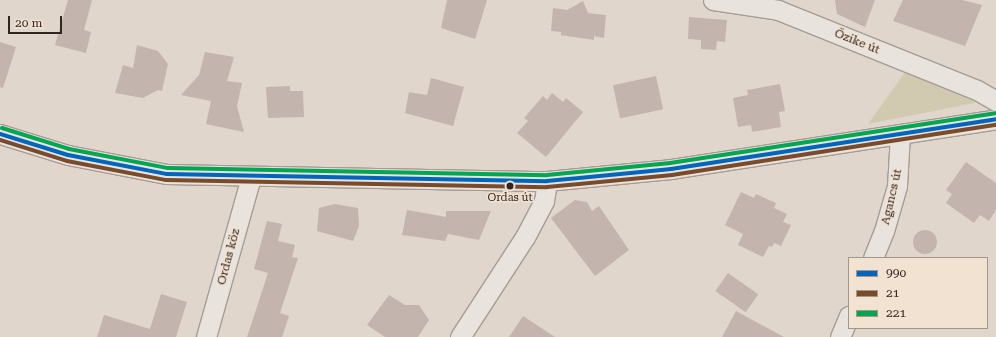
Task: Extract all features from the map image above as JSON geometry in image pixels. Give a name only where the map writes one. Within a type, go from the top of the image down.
[{"type":"street","name":"Őzike út","points":[[713,0],[778,10],[977,90],[996,101]]},
{"type":"street","points":[[0,134],[68,155],[133,169],[167,174],[251,177],[547,181],[671,169],[996,119]]},
{"type":"street","name":"Agancs út","points":[[873,257],[884,231],[897,186],[900,134]]},
{"type":"street","name":"Ordas köz","points":[[206,337],[251,177]]},
{"type":"street","points":[[460,337],[525,237],[544,201],[547,181]]},
{"type":"street","points":[[840,337],[848,318]]},
{"type":"shaded area","points":[[908,68],[976,97],[974,103],[868,124]]},
{"type":"building","points":[[68,0],[92,0],[84,30],[91,32],[86,53],[55,45]]},
{"type":"building","points":[[447,0],[487,0],[475,39],[441,28]]},
{"type":"building","points":[[835,0],[875,0],[865,27],[837,14]]},
{"type":"building","points":[[903,0],[962,0],[982,5],[965,46],[893,21]]},
{"type":"building","points":[[583,1],[588,13],[606,15],[604,38],[594,36],[594,40],[561,35],[561,32],[551,31],[553,8],[567,10]]},
{"type":"building","points":[[689,17],[727,20],[725,42],[717,41],[716,50],[701,49],[701,40],[688,39]]},
{"type":"building","points":[[0,42],[16,47],[3,88],[0,87]]},
{"type":"building","points":[[137,45],[158,51],[168,64],[162,91],[158,90],[143,98],[115,93],[123,65],[133,68]]},
{"type":"building","points":[[205,52],[234,57],[227,81],[242,83],[237,106],[244,132],[206,124],[211,101],[181,95],[199,75]]},
{"type":"building","points":[[656,76],[663,109],[620,118],[613,85]]},
{"type":"building","points":[[431,78],[464,87],[453,126],[405,113],[409,92],[427,95]]},
{"type":"building","points":[[780,84],[785,111],[779,112],[781,127],[752,132],[751,125],[738,127],[733,98],[748,95],[747,90]]},
{"type":"building","points":[[290,86],[290,91],[303,91],[304,117],[268,118],[266,87]]},
{"type":"building","points":[[552,93],[563,102],[566,98],[583,112],[546,157],[517,133],[528,121],[524,118],[543,96],[547,100]]},
{"type":"building","points":[[966,162],[996,183],[996,210],[989,221],[980,215],[974,223],[946,203],[952,194],[946,190]]},
{"type":"building","points":[[741,192],[754,198],[756,194],[776,203],[774,208],[787,214],[783,222],[791,225],[781,246],[774,243],[772,247],[769,246],[763,257],[738,245],[743,234],[725,225]]},
{"type":"building","points":[[575,200],[587,202],[592,211],[599,206],[629,250],[595,276],[551,218]]},
{"type":"building","points":[[335,204],[358,208],[359,226],[353,241],[317,231],[319,208]]},
{"type":"building","points":[[407,210],[446,217],[446,211],[491,211],[479,240],[448,234],[445,241],[402,235]]},
{"type":"building","points":[[267,221],[282,224],[278,241],[295,245],[292,257],[298,258],[280,313],[289,316],[282,337],[247,337],[268,273],[254,269]]},
{"type":"building","points":[[920,230],[930,230],[937,237],[937,247],[930,254],[920,254],[913,247],[913,237]]},
{"type":"building","points":[[728,273],[758,294],[746,312],[715,291]]},
{"type":"building","points":[[161,294],[187,302],[176,337],[97,337],[104,315],[150,329]]},
{"type":"building","points":[[389,295],[405,305],[419,305],[429,320],[418,337],[385,337],[367,325]]},
{"type":"building","points":[[736,311],[784,337],[722,337]]},
{"type":"building","points":[[523,316],[555,337],[509,337]]},
{"type":"transit line","name":"221","points":[[2,128],[69,149],[168,168],[547,175],[670,163],[995,113]]},
{"type":"transit line","name":"990","points":[[0,134],[68,155],[167,174],[547,181],[671,169],[996,119]]},
{"type":"transit line","name":"21","points":[[0,140],[67,161],[166,180],[547,187],[672,175],[996,125]]},
{"type":"place","name":"Ordas út","points":[[510,186]]}]
